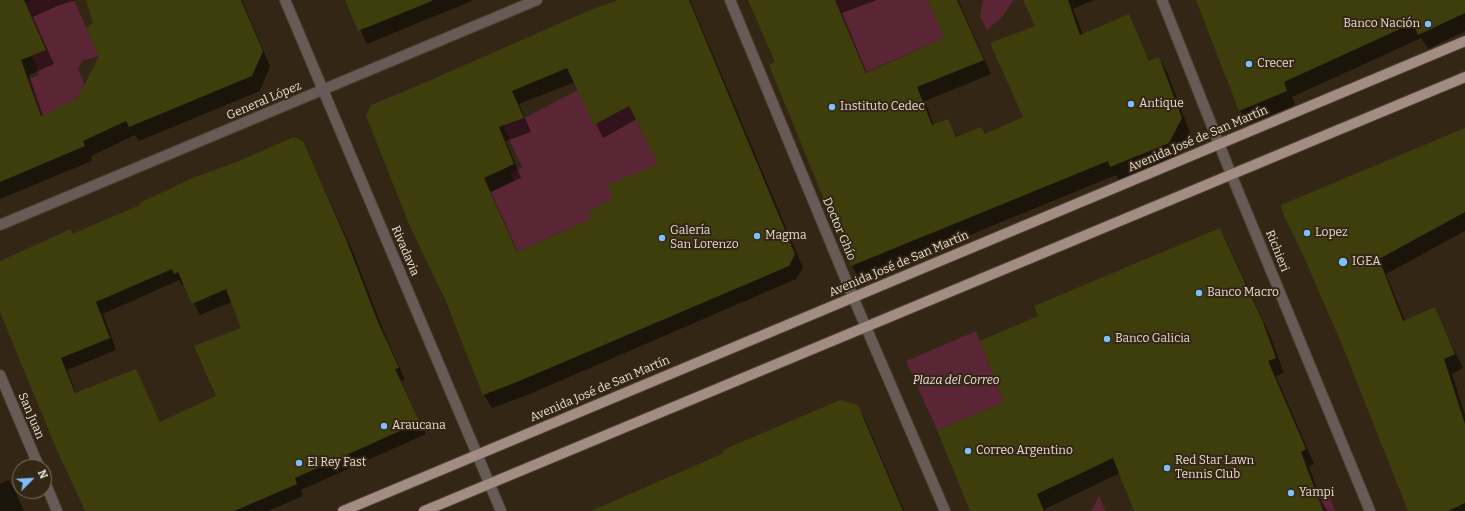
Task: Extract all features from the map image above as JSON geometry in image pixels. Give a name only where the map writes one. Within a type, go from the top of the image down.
[{"type":"main road","name":"Avenida José de San Martín","points":[[343,511],[1465,41]]},
{"type":"main road","points":[[424,511],[1465,77]]},
{"type":"street","name":"Rivadavia","points":[[285,0],[501,511]]},
{"type":"street","name":"General López","points":[[0,225],[537,0]]},
{"type":"street","name":"Doctor Ghío","points":[[730,0],[853,297],[867,326],[945,511]]},
{"type":"street","name":"Richieri","points":[[1162,0],[1231,174],[1370,511]]},
{"type":"street","name":"San Juan","points":[[0,374],[36,459]]},
{"type":"street","points":[[52,499],[57,511]]},
{"type":"green space","points":[[32,0],[74,0],[99,56],[82,61],[78,69],[87,91],[70,103],[25,123],[18,104],[34,96],[28,79],[39,75],[32,55],[46,50],[25,3]]},
{"type":"green space","points":[[835,0],[928,0],[944,38],[857,76],[855,47]]},
{"type":"green space","points":[[983,0],[1014,0],[1001,18],[987,30],[980,17]]},
{"type":"green space","points":[[578,90],[594,125],[626,100],[647,142],[681,156],[613,199],[588,211],[607,253],[588,262],[570,228],[506,257],[490,192],[514,180],[510,174],[522,167],[503,126],[524,118]]},
{"type":"green space","name":"Plaza del Correo","points":[[976,331],[1004,402],[937,430],[906,361]]},
{"type":"green space","points":[[1328,493],[1335,511],[1287,511],[1318,497]]},
{"type":"green space","points":[[1099,496],[1106,511],[1091,511]]},
{"type":"building","points":[[0,0],[24,0],[46,50],[21,60],[41,116],[77,99],[99,56],[86,27],[93,23],[86,0],[241,0],[263,51],[252,76],[129,127],[126,121],[83,141],[85,146],[0,182]]},
{"type":"building","points":[[345,0],[432,0],[432,1],[358,31]]},
{"type":"building","points":[[618,0],[689,0],[795,254],[789,266],[517,382],[483,395],[444,298],[409,224],[366,116],[371,105],[588,11]],"holes":[[[567,68],[594,125],[629,106],[658,164],[608,185],[613,199],[588,211],[591,219],[517,252],[484,178],[514,164],[499,127],[524,118],[512,91]]]},
{"type":"building","points":[[748,0],[835,0],[866,73],[944,38],[928,0],[957,0],[984,60],[917,87],[932,125],[948,119],[956,137],[981,127],[985,134],[1023,117],[990,43],[1035,26],[1023,0],[1068,0],[1080,35],[1129,14],[1149,61],[1159,57],[1182,118],[1169,143],[1110,167],[1108,161],[851,266],[769,65],[775,62]]},
{"type":"building","points":[[1196,0],[1465,0],[1465,13],[1418,35],[1413,23],[1284,82],[1287,91],[1239,111]]},
{"type":"building","points":[[1465,128],[1465,212],[1379,259],[1403,321],[1435,307],[1455,354],[1444,359],[1465,424],[1465,503],[1448,511],[1408,511],[1343,347],[1303,255],[1284,216],[1281,205]]},
{"type":"building","points":[[294,137],[303,141],[346,239],[378,322],[399,368],[395,369],[420,422],[295,478],[297,484],[234,511],[85,511],[56,448],[0,312],[0,261],[71,229],[72,234],[140,205],[139,203],[193,178],[239,161]],"holes":[[[172,269],[174,274],[178,272],[192,304],[226,289],[241,328],[194,346],[216,396],[160,422],[136,369],[75,393],[61,358],[110,338],[96,302]]]},
{"type":"building","points":[[1220,228],[1263,322],[1276,358],[1268,361],[1306,449],[1301,452],[1323,511],[1134,511],[1113,458],[1037,494],[1044,511],[970,511],[937,430],[1004,402],[980,341],[1038,316],[1034,306]]},
{"type":"building","points":[[840,400],[858,405],[903,511],[591,511],[724,453],[723,450]]},
{"type":"place","name":"Banco Nación","points":[[1428,24]]},
{"type":"place","name":"Crecer","points":[[1249,64]]},
{"type":"place","name":"Antique","points":[[1131,104]]},
{"type":"place","name":"Instituto Cedec","points":[[832,107]]},
{"type":"place","name":"Lopez","points":[[1307,233]]},
{"type":"place","name":"Magma","points":[[757,236]]},
{"type":"place","name":"Galería San Lorenzo","points":[[662,238]]},
{"type":"place","name":"IGEA","points":[[1343,262]]},
{"type":"place","name":"Banco Macro","points":[[1199,293]]},
{"type":"place","name":"Banco Galicia","points":[[1107,339]]},
{"type":"place","name":"Araucana","points":[[384,426]]},
{"type":"place","name":"Correo Argentino","points":[[968,451]]},
{"type":"place","name":"El Rey Fast","points":[[299,463]]},
{"type":"place","name":"Red Star Lawn Tennis Club","points":[[1167,468]]},
{"type":"place","name":"Yampi","points":[[1291,493]]}]
